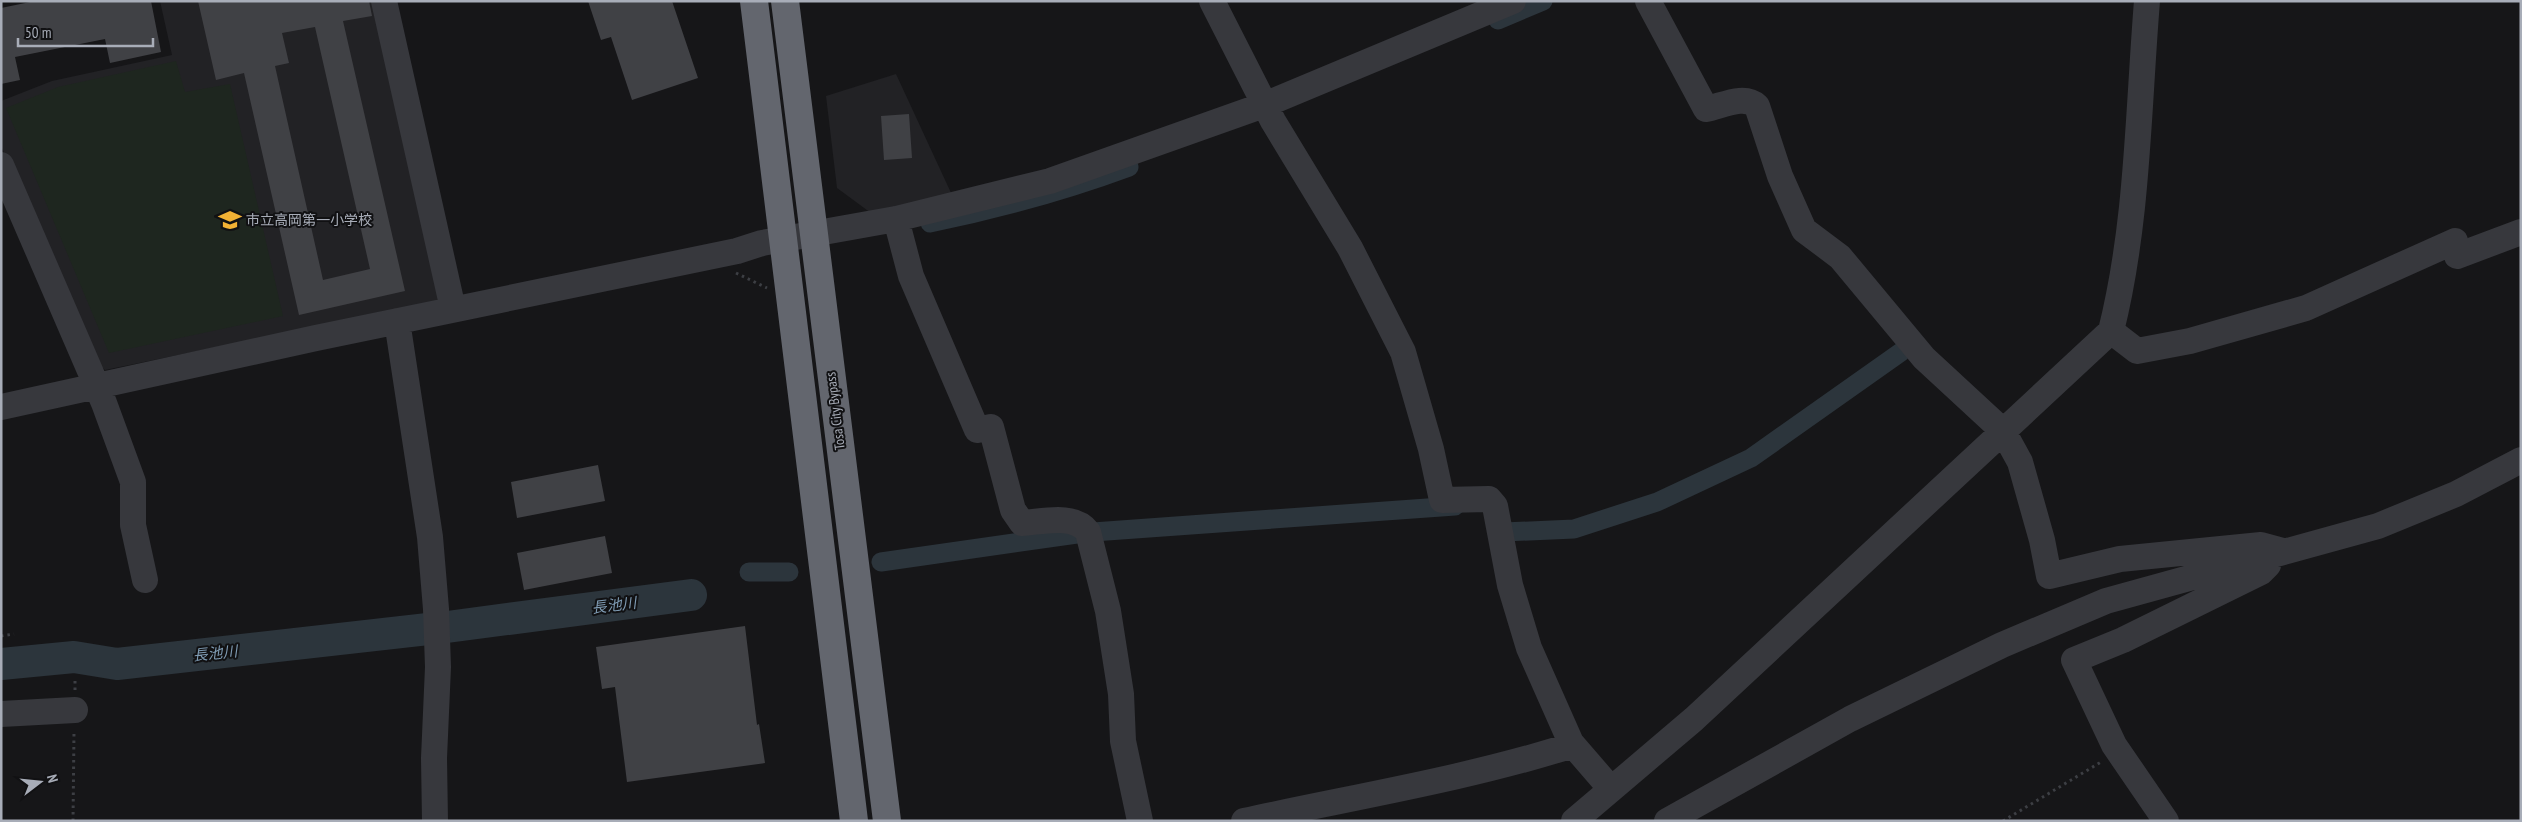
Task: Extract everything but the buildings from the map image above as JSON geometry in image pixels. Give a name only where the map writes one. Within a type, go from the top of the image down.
[{"type":"highway","points":[[754,1],[854,821]]},
{"type":"highway","name":"Tosa City Bypass","points":[[785,1],[887,821]]},
{"type":"street","points":[[384,1],[453,309]]},
{"type":"street","points":[[1212,1],[1267,111],[1350,248],[1403,352],[1442,500],[1489,499],[1495,506],[1510,584],[1529,648],[1572,745],[1612,789]]},
{"type":"street","points":[[1,407],[784,239],[813,234],[898,228],[1267,111],[1513,1]]},
{"type":"street","points":[[1648,1],[1706,110],[1744,100],[1751,101],[1757,106],[1780,176],[1804,230],[1840,257],[1924,358],[2003,430],[2020,462],[2042,540],[2048,576],[2120,559],[2261,545],[2283,552]]},
{"type":"street","points":[[1574,821],[1694,719],[2111,331],[2122,289],[2140,131],[2147,1]]},
{"type":"street","points":[[1,165],[96,388],[133,482],[132,525],[145,580]]},
{"type":"street","points":[[898,228],[911,276],[977,430],[991,426],[1013,510],[1022,523],[1068,520],[1079,523],[1088,532],[1108,611],[1121,694],[1123,741],[1140,821]]},
{"type":"street","points":[[2111,331],[2137,350],[2190,341],[2306,308],[2455,241],[2457,256],[2521,232]]},
{"type":"street","points":[[397,321],[429,528],[436,609],[438,667],[434,758],[435,821]]},
{"type":"street","points":[[1668,821],[1850,719],[2002,645],[2106,601],[2378,526],[2456,494],[2521,460]]},
{"type":"street","points":[[2166,821],[2119,752],[2074,660],[2123,640],[2261,572],[2283,552]]},
{"type":"street","points":[[1,714],[75,710]]},
{"type":"street","points":[[1244,821],[1440,780],[1538,756],[1572,745]]},
{"type":"path","points":[[1,636],[14,634]]},
{"type":"path","points":[[73,821],[75,677]]},
{"type":"path","points":[[2003,821],[2119,752]]},
{"type":"shaded area","name":"市立高岡第一小学校","points":[[160,1],[375,1],[440,301],[105,370],[95,360],[1,146],[1,101],[52,81],[172,55]]},
{"type":"shaded area","points":[[176,61],[185,92],[230,84],[283,316],[109,353],[6,108],[58,87]]},
{"type":"shaded area","points":[[896,74],[952,195],[871,213],[837,188],[826,96]]},
{"type":"waterway","points":[[1498,20],[1543,1]]},
{"type":"waterway","points":[[930,223],[1031,199],[1129,167]]},
{"type":"waterway","points":[[1504,532],[1574,529],[1657,502],[1751,458],[1901,352]]},
{"type":"waterway","points":[[1093,532],[1455,506]]},
{"type":"waterway","points":[[881,562],[1084,533]]},
{"type":"waterway","points":[[749,572],[789,572]]},
{"type":"waterway","name":"長池川","points":[[447,627],[691,595]]},
{"type":"waterway","name":"長池川","points":[[1,664],[74,657],[117,664],[428,629]]},
{"type":"place","name":"市立高岡第一小学校","points":[[230,220]]}]
